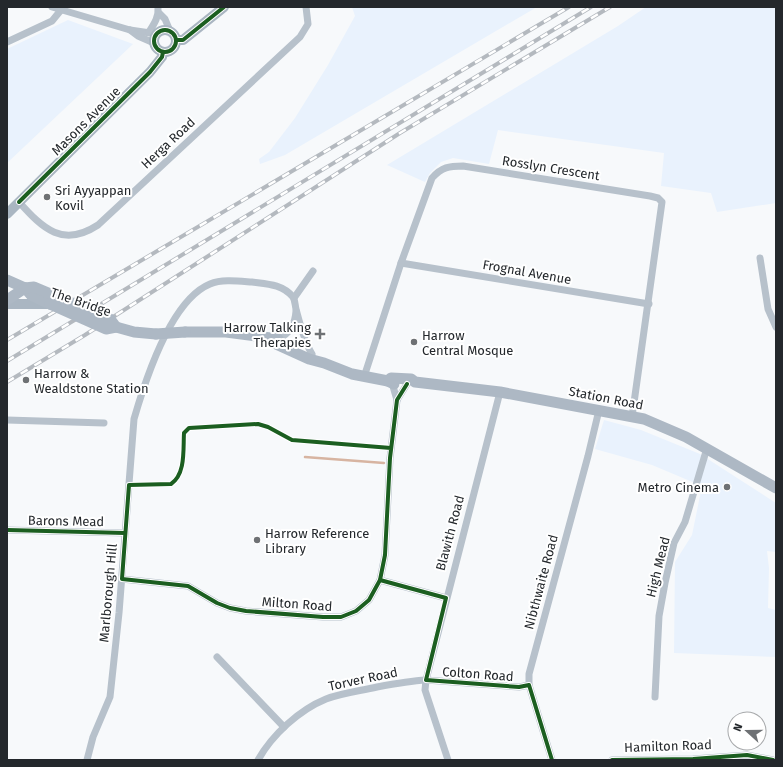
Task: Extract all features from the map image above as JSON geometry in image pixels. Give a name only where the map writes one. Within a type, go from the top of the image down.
[{"type":"main road","points":[[7,280],[25,288],[31,295],[50,304]]},
{"type":"main road","name":"The Bridge","points":[[25,288],[34,287],[110,319],[116,327]]},
{"type":"main road","points":[[9,302],[25,288]]},
{"type":"main road","name":"The Bridge","points":[[50,304],[106,328],[116,327]]},
{"type":"main road","points":[[116,327],[134,332],[156,334],[226,332],[274,339]]},
{"type":"main road","name":"Station Road","points":[[274,339],[312,354],[324,363]]},
{"type":"main road","name":"Station Road","points":[[274,339],[276,344],[309,359],[364,377],[390,382],[391,378],[411,379],[411,383],[500,392],[632,416],[656,423],[707,448],[776,488]]},
{"type":"street","points":[[52,7],[153,36]]},
{"type":"street","points":[[176,40],[183,40],[224,7]]},
{"type":"street","name":"Herga Road","points":[[19,202],[38,223],[53,233],[78,235],[98,225],[300,37],[308,24],[306,7]]},
{"type":"street","points":[[7,42],[52,21],[61,10]]},
{"type":"street","points":[[158,10],[165,19],[176,40],[173,49],[163,52],[157,49],[153,36],[158,10]]},
{"type":"street","points":[[130,30],[138,36],[153,36],[163,30],[170,31]]},
{"type":"street","name":"Masons Avenue","points":[[7,214],[150,72],[162,58],[163,52]]},
{"type":"street","name":"Rosslyn Crescent","points":[[364,377],[432,178],[448,166],[463,166],[650,196],[658,198],[662,202],[649,304],[632,416]]},
{"type":"street","points":[[760,258],[768,309],[776,327]]},
{"type":"street","name":"Frognal Avenue","points":[[402,263],[649,304]]},
{"type":"street","points":[[312,354],[307,346],[294,298],[313,271]]},
{"type":"street","name":"Marlborough Hill","points":[[87,760],[93,737],[110,697],[122,579],[134,419],[141,394],[158,352],[184,303],[196,292],[210,284],[235,281],[272,284],[282,288],[294,298]]},
{"type":"street","name":"The Bridge","points":[[9,302],[50,304]]},
{"type":"street","points":[[274,339],[286,335],[293,325],[296,309]]},
{"type":"street","name":"Milton Road","points":[[122,579],[188,586],[217,604],[230,608],[323,617],[341,617],[356,611],[369,600],[380,580],[385,555],[390,458],[397,400],[390,382]]},
{"type":"street","name":"Milton Road","points":[[397,400],[411,383]]},
{"type":"street","name":"Blawith Road","points":[[448,760],[425,690],[426,680],[500,392]]},
{"type":"street","name":"Nibthwaite Road","points":[[552,760],[529,685],[529,674],[532,658],[586,464],[599,410]]},
{"type":"street","points":[[7,420],[104,423]]},
{"type":"street","name":"High Mead","points":[[655,697],[659,616],[665,582],[674,543],[685,522],[707,448]]},
{"type":"street","name":"Barons Mead","points":[[7,530],[125,533]]},
{"type":"street","points":[[380,580],[446,598]]},
{"type":"street","points":[[217,657],[284,727]]},
{"type":"street","name":"Colton Road","points":[[426,680],[519,687],[529,685]]},
{"type":"street","name":"Torver Road","points":[[258,760],[263,750],[284,727],[304,711],[325,700],[352,692],[411,681],[426,680]]},
{"type":"street","name":"Hamilton Road","points":[[612,760],[693,759],[748,755],[773,760]]},
{"type":"shaded area","points":[[352,7],[537,7],[285,155],[260,164],[259,159],[269,152],[295,118],[328,65],[355,16]]},
{"type":"shaded area","points":[[646,7],[776,7],[776,203],[717,212],[711,193],[661,186],[664,153],[498,130],[489,164],[453,158],[441,162],[430,173],[425,182],[387,165],[618,26]]},
{"type":"shaded area","points":[[68,20],[133,44],[7,163],[7,49]]},
{"type":"shaded area","points":[[604,420],[641,430],[700,454],[776,503],[776,552],[767,551],[769,568],[768,608],[776,610],[776,657],[674,653],[675,562],[692,535],[702,486],[652,465],[595,449]]},
{"type":"waterway","points":[[305,457],[384,463]]},
{"type":"railway","points":[[7,340],[569,7]]},
{"type":"railway","points":[[7,361],[591,7]]},
{"type":"railway","points":[[7,382],[85,335],[400,133],[610,7]]},
{"type":"cycle path","points":[[177,40],[183,40],[224,7]]},
{"type":"cycle path","points":[[165,30],[173,33],[176,41],[173,49],[165,52],[157,49],[154,41],[157,33],[165,30]]},
{"type":"cycle path","points":[[19,202],[150,72],[162,57],[163,52]]},
{"type":"cycle path","points":[[391,448],[292,440],[268,427],[258,424],[189,428],[184,433],[183,461],[176,480],[171,484],[129,485],[122,579],[188,586],[217,603],[230,608],[246,611],[323,617],[341,617],[356,611],[369,600],[380,580],[385,555],[390,458],[397,400],[407,384]]},
{"type":"cycle path","points":[[7,530],[125,533]]},
{"type":"cycle path","points":[[380,580],[446,598],[426,680],[519,687],[529,685],[552,760]]},
{"type":"cycle path","points":[[612,760],[693,759],[747,755],[773,760]]},
{"type":"place","name":"Sri Ayyappan Kovil","points":[[47,197]]},
{"type":"place","name":"Harrow Talking Therapies","points":[[320,334]]},
{"type":"place","name":"Harrow Central Mosque","points":[[414,342]]},
{"type":"place","name":"Harrow & Wealdstone Station","points":[[26,380]]},
{"type":"place","name":"Metro Cinema","points":[[727,487]]},
{"type":"place","name":"Harrow Reference Library","points":[[257,540]]}]
